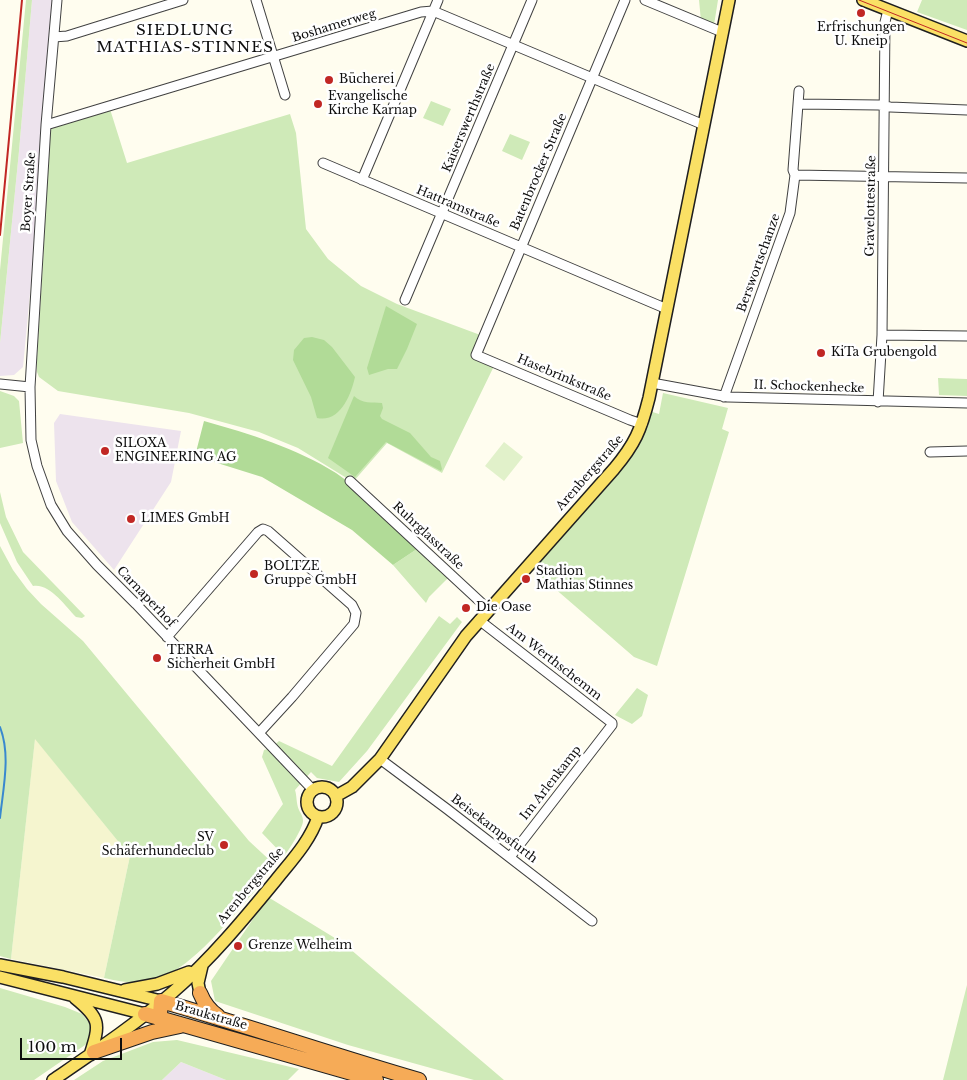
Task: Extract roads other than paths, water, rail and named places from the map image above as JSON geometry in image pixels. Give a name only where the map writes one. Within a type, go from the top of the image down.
[{"type":"highway","points":[[200,993],[204,1003],[211,1012],[220,1018]]},
{"type":"highway","points":[[161,1002],[160,1008],[163,1020]]},
{"type":"highway","name":"Braukstraße","points":[[161,1002],[220,1018],[419,1080]]},
{"type":"highway","name":"Braukstraße","points":[[145,1014],[376,1080]]},
{"type":"highway","points":[[92,1053],[152,1032],[184,1026]]},
{"type":"main road","name":"Arenbergstraße","points":[[336,796],[352,787],[380,759],[453,652],[488,609],[626,455],[636,439],[642,424],[652,383],[729,0]]},
{"type":"main road","points":[[863,0],[967,41]]},
{"type":"main road","points":[[318,788],[326,788],[336,796],[337,804],[334,812],[327,817],[318,817],[311,813],[307,805],[308,797],[313,790],[318,788]]},
{"type":"main road","name":"Arenbergstraße","points":[[53,1080],[161,1002],[200,966],[270,887],[313,831],[318,817]]},
{"type":"main road","name":"Braukstraße","points":[[0,965],[63,977],[161,1002]]},
{"type":"main road","points":[[121,991],[157,984],[200,966],[200,993]]},
{"type":"main road","name":"Braukstraße","points":[[0,977],[145,1014]]},
{"type":"main road","points":[[70,994],[88,1008],[96,1022],[96,1035],[92,1053]]},
{"type":"main road","points":[[143,997],[145,1014]]},
{"type":"street","name":"Boyer Straße","points":[[30,387],[46,125],[57,0]]},
{"type":"street","points":[[54,37],[67,36],[183,0]]},
{"type":"street","points":[[256,0],[285,95]]},
{"type":"street","points":[[362,180],[438,0]]},
{"type":"street","name":"Kaiserswerthstraße","points":[[405,300],[532,0]]},
{"type":"street","name":"Batenbrocker Straße","points":[[476,355],[625,0]]},
{"type":"street","points":[[645,0],[722,32]]},
{"type":"street","name":"Gravelottestraße","points":[[878,402],[882,335],[886,22],[888,10]]},
{"type":"street","points":[[433,11],[704,126]]},
{"type":"street","name":"Boshamerweg","points":[[46,125],[421,12],[433,11]]},
{"type":"street","name":"Berswortschanze","points":[[724,397],[790,213],[799,91]]},
{"type":"street","points":[[798,104],[967,110]]},
{"type":"street","name":"Hattramstraße","points":[[324,163],[667,308]]},
{"type":"street","points":[[794,175],[967,178]]},
{"type":"street","points":[[882,335],[967,336]]},
{"type":"street","name":"Hasebrinkstraße","points":[[476,355],[642,424]]},
{"type":"street","name":"II. Schockenhecke","points":[[652,383],[724,397],[967,403]]},
{"type":"street","points":[[0,384],[30,387]]},
{"type":"street","name":"Carnaperhof","points":[[30,387],[33,449],[37,466],[51,505],[67,531],[97,565],[258,732],[294,773],[313,790]]},
{"type":"street","points":[[930,452],[967,451]]},
{"type":"street","name":"Ruhrglasstraße","points":[[350,481],[488,609]]},
{"type":"street","points":[[167,637],[258,532],[262,530],[268,531],[290,549],[352,605],[356,613],[354,624],[292,698],[258,732]]},
{"type":"street","name":"Am Werthschemm","points":[[479,620],[612,723],[612,725]]},
{"type":"street","name":"Im Arlenkamp","points":[[510,857],[612,725]]},
{"type":"street","name":"Beisekampsfurth","points":[[380,759],[592,921]]},
{"type":"waterway","points":[[0,727],[6,760],[0,818]]},
{"type":"tram line","points":[[859,0],[967,43]]},
{"type":"railway","points":[[0,235],[22,0]]},
{"type":"place","name":"Erfrischungen U. Kneip","points":[[861,13]]},
{"type":"place","name":"Bücherei","points":[[329,80]]},
{"type":"place","name":"Evangelische Kirche Karnap","points":[[318,104]]},
{"type":"place","name":"KiTa Grubengold","points":[[821,353]]},
{"type":"place","name":"SILOXA ENGINEERING AG","points":[[105,451]]},
{"type":"place","name":"LIMES GmbH","points":[[131,519]]},
{"type":"place","name":"BOLTZE Gruppe GmbH","points":[[254,574]]},
{"type":"place","name":"Stadion Mathias Stinnes","points":[[526,579]]},
{"type":"place","name":"Die Oase","points":[[466,608]]},
{"type":"place","name":"TERRA Sicherheit GmbH","points":[[157,658]]},
{"type":"place","name":"SV Schäferhundeclub","points":[[224,845]]},
{"type":"place","name":"Grenze Welheim","points":[[238,946]]},
{"type":"district","name":"SIEDLUNG MATHIAS-STINNES","points":[[185,40]]}]
